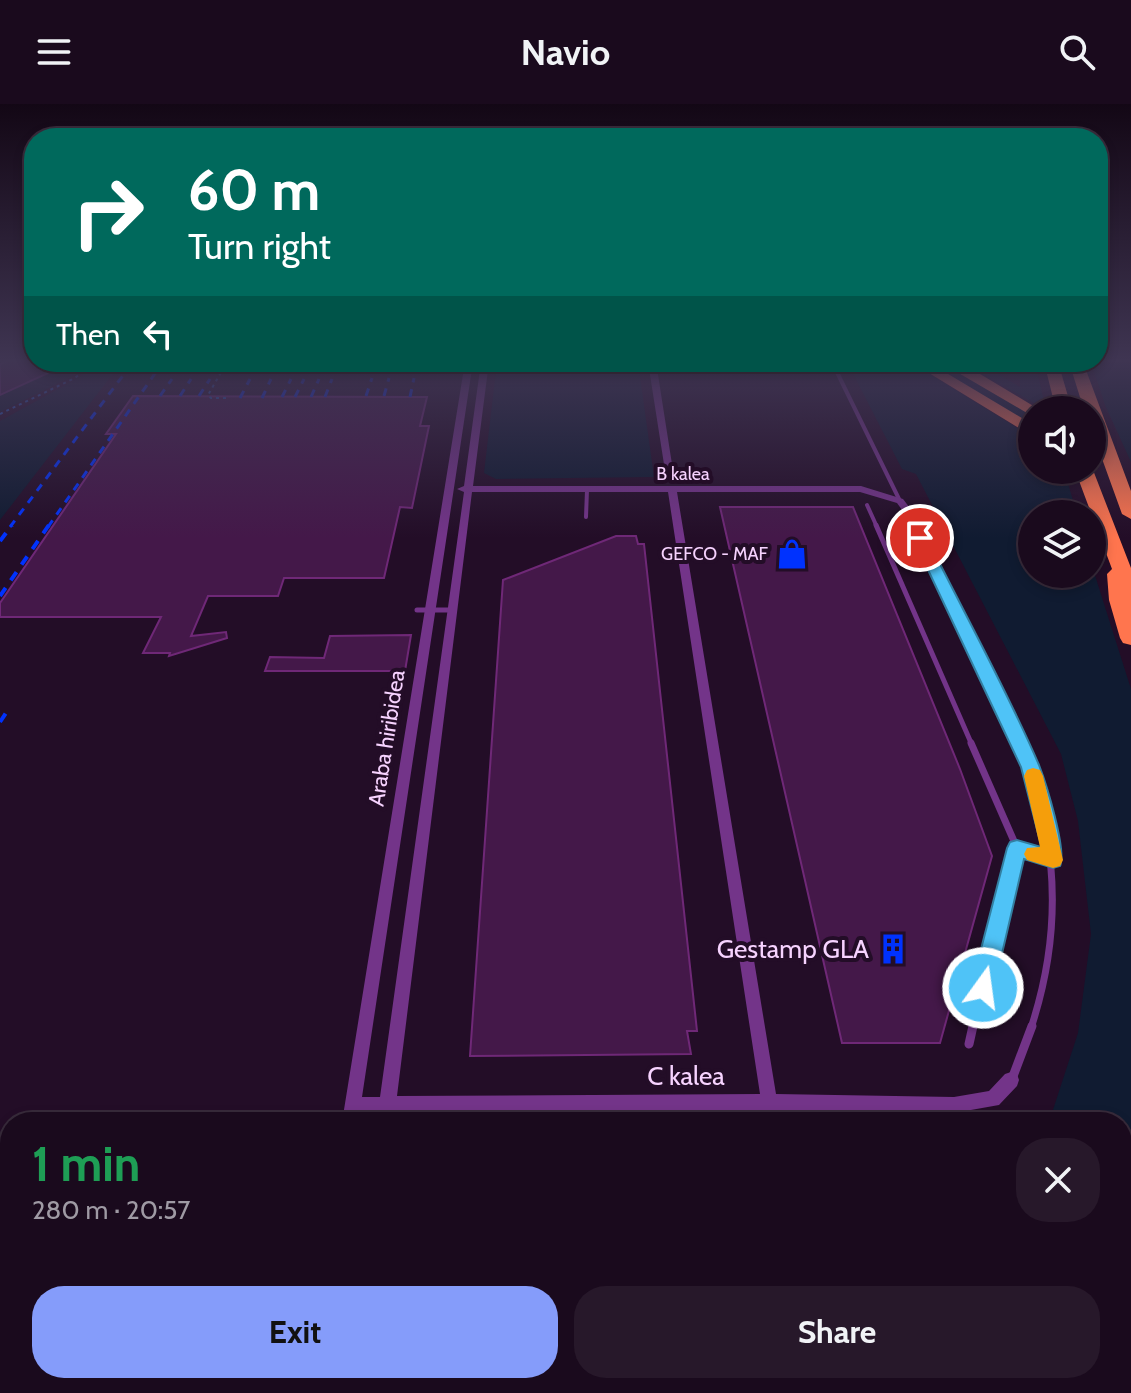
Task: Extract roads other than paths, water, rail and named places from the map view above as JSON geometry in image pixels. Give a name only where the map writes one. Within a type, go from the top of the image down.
[{"type":"highway","points":[[1106,449],[1131,468]]},
{"type":"highway","points":[[1106,459],[1129,501]]},
{"type":"highway","points":[[1091,484],[1131,593]]},
{"type":"highway","points":[[1105,484],[1129,501]]},
{"type":"highway","points":[[1115,556],[1119,600],[1131,638]]},
{"type":"street","name":"Araba hiribidea","points":[[351,1112],[461,418]]},
{"type":"street","points":[[386,1112],[478,418]]},
{"type":"street","points":[[661,418],[769,1102]]},
{"type":"street","name":"B kalea","points":[[450,489],[587,490],[671,484],[861,489],[900,501]]},
{"type":"street","points":[[900,501],[908,512]]},
{"type":"street","name":"C kalea","points":[[450,1112],[769,1102],[954,1105],[993,1099],[1011,1080]]},
{"type":"lane","points":[[859,418],[900,501]]},
{"type":"lane","points":[[586,517],[587,490]]},
{"type":"lane","points":[[867,505],[1017,848],[969,1044]]},
{"type":"lane","points":[[908,512],[1030,767],[1053,860],[1051,953],[1027,1044],[1011,1080]]},
{"type":"lane","points":[[417,610],[452,610]]},
{"type":"lane","points":[[1017,848],[1053,860]]},
{"type":"railway","points":[[10,527],[91,418]]},
{"type":"railway","points":[[48,527],[124,418]]},
{"type":"railway","points":[[0,541],[12,525]]},
{"type":"railway","points":[[0,596],[49,525]]},
{"type":"railway","points":[[0,722],[6,713]]},
{"type":"place","name":"GEFCO - MAF","points":[[792,554]]},
{"type":"place","name":"Gestamp GLA","points":[[893,949]]}]
